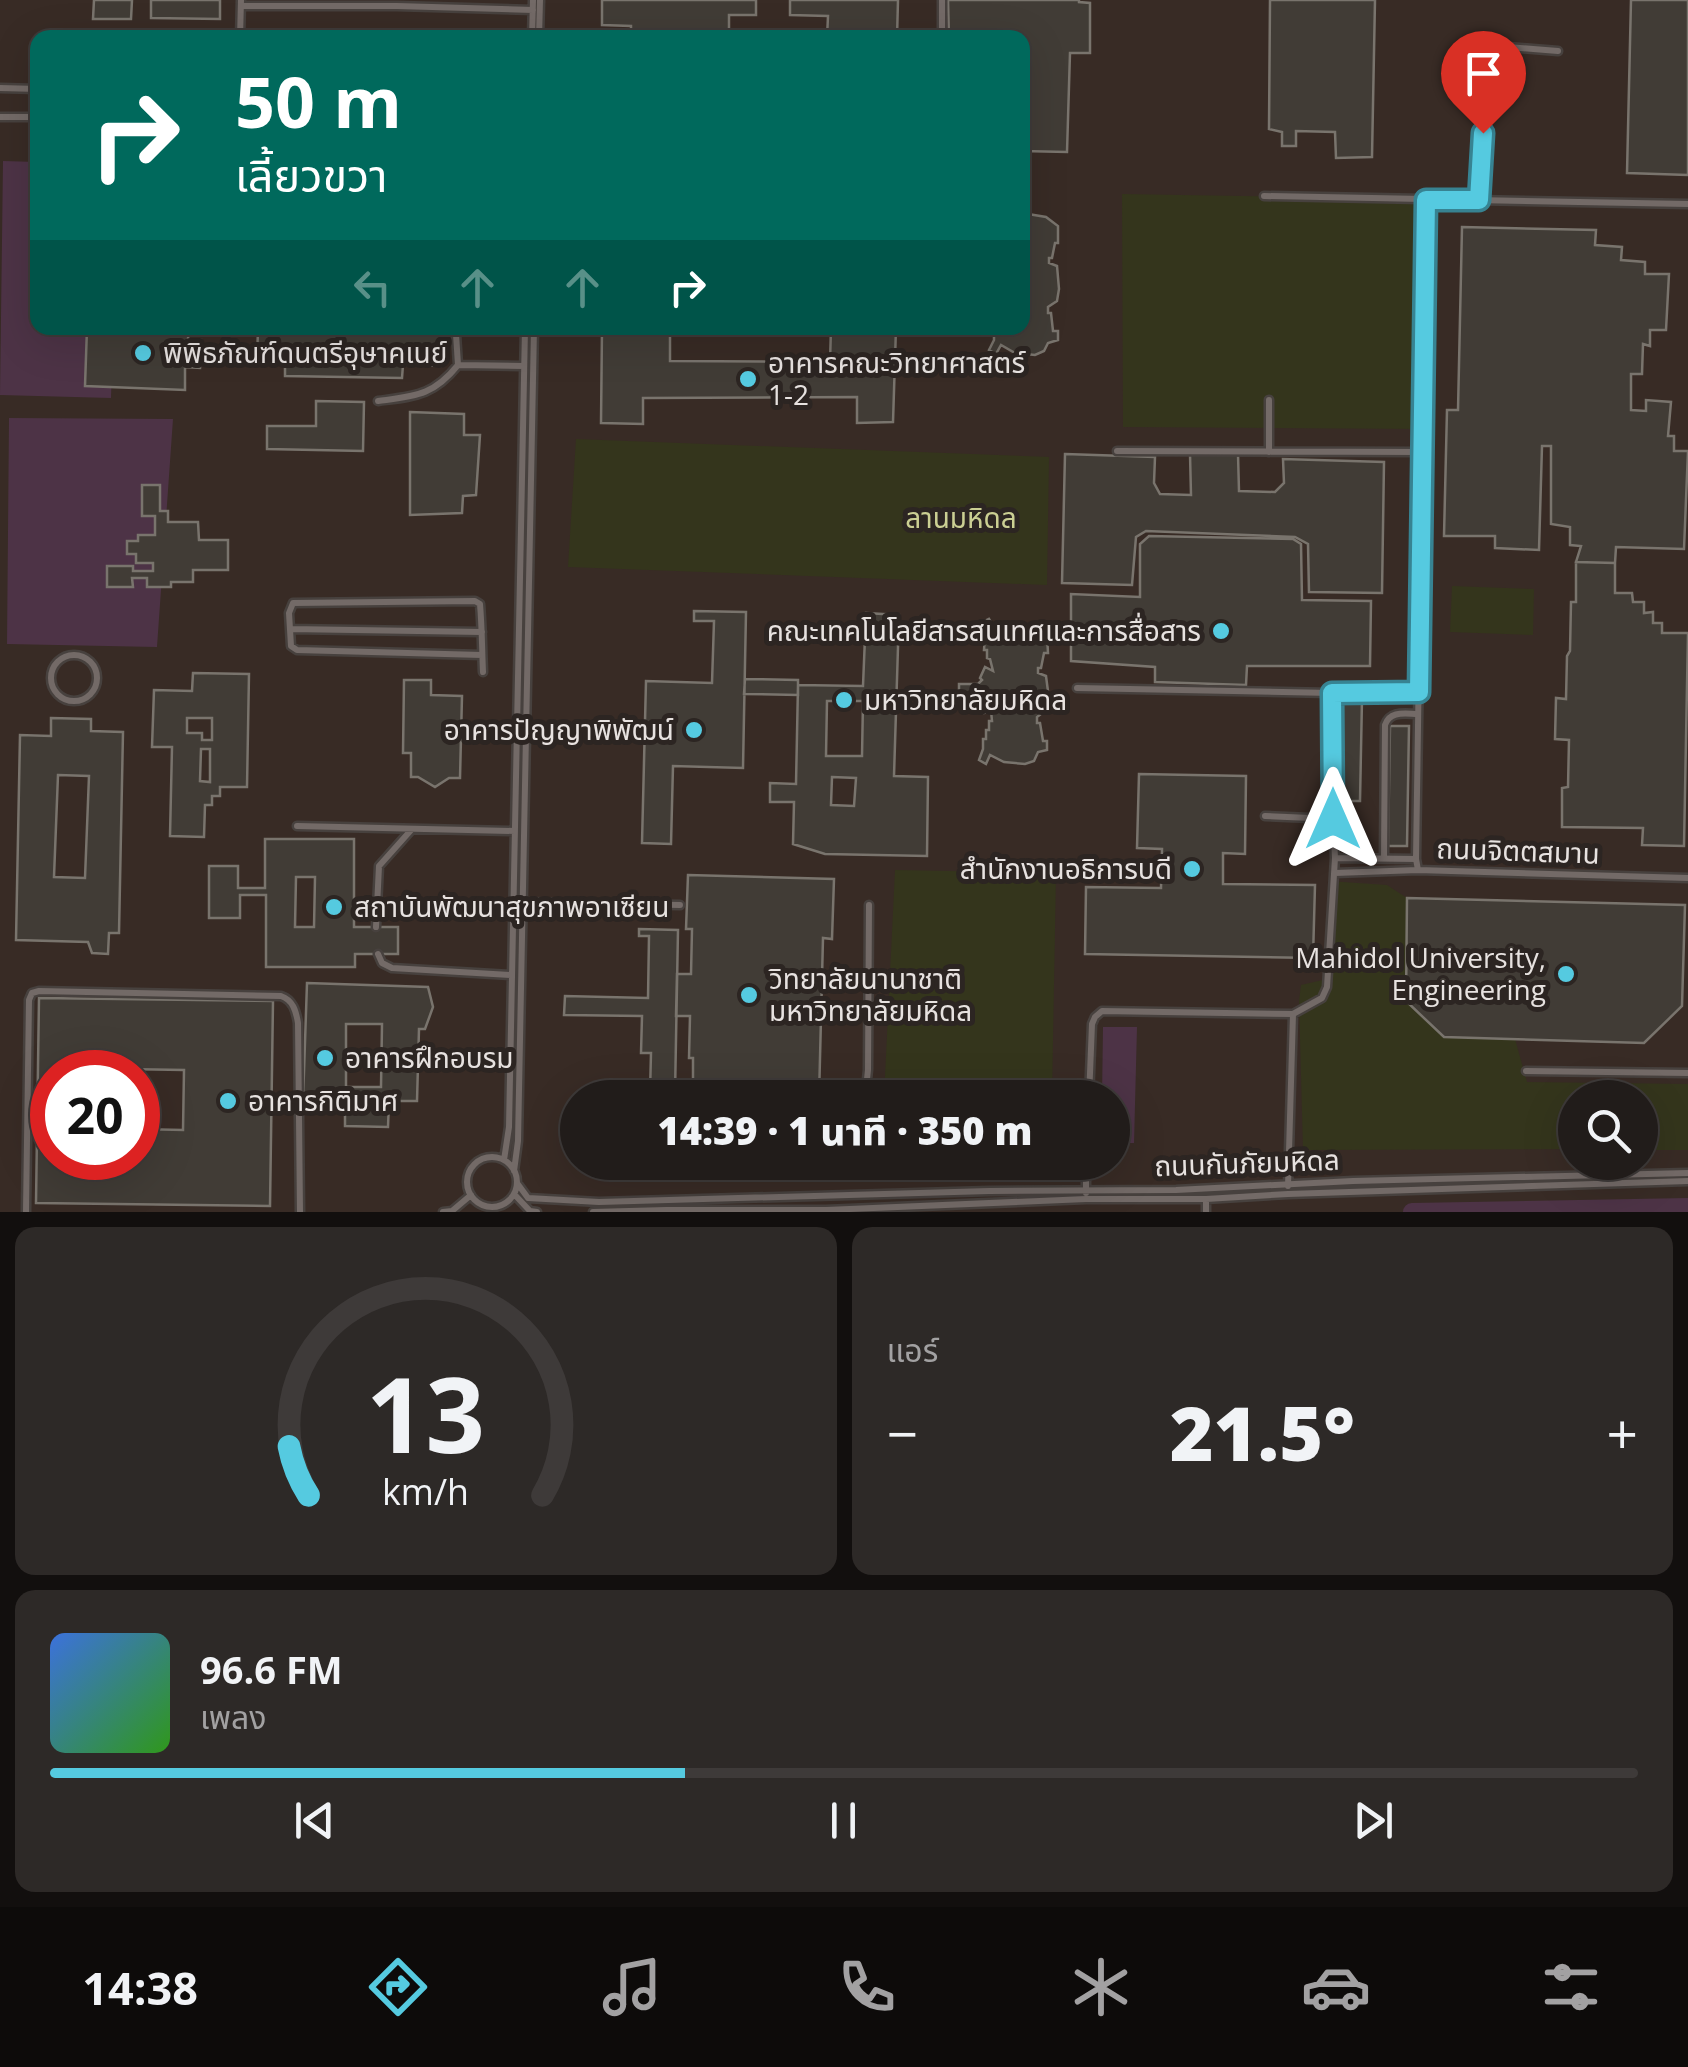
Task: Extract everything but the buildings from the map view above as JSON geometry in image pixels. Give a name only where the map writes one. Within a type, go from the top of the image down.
[{"type":"lane","points":[[535,30],[536,0]]},
{"type":"lane","points":[[536,0],[536,30]]},
{"type":"lane","points":[[942,0],[942,30]]},
{"type":"lane","points":[[240,30],[241,3],[443,4],[533,10]]},
{"type":"lane","points":[[1479,200],[1489,53],[1496,46],[1558,51]]},
{"type":"lane","points":[[0,88],[30,89]]},
{"type":"lane","points":[[0,117],[30,117]]},
{"type":"lane","points":[[1264,196],[1688,204]]},
{"type":"lane","name":"ถนนจิตตสมาน","points":[[1426,200],[1418,870],[1688,878]]},
{"type":"lane","points":[[378,401],[422,395],[446,380],[458,365],[456,335]]},
{"type":"lane","points":[[504,1160],[509,1126],[510,974],[518,902],[515,830],[526,335]]},
{"type":"lane","points":[[514,1171],[504,1160],[488,1158],[474,1165],[468,1180],[472,1195],[488,1209],[501,1205],[514,1194],[517,1182],[514,1171],[518,1141],[518,902],[534,335]]},
{"type":"lane","points":[[458,365],[524,366]]},
{"type":"lane","points":[[1269,400],[1269,452]]},
{"type":"lane","points":[[1118,451],[1423,452]]},
{"type":"lane","points":[[482,655],[298,650],[291,646],[289,613],[294,603],[468,600],[480,604],[483,672]]},
{"type":"lane","points":[[290,628],[482,632]]},
{"type":"lane","points":[[70,655],[90,660],[98,677],[93,692],[80,701],[64,699],[54,690],[51,680],[54,666],[70,655]]},
{"type":"lane","points":[[1077,688],[1419,692]]},
{"type":"lane","points":[[1090,1080],[1092,1024],[1102,1011],[1293,1014],[1322,998],[1327,987],[1335,873],[1332,693]]},
{"type":"lane","points":[[1384,858],[1386,724],[1393,714],[1418,714]]},
{"type":"lane","points":[[1265,816],[1333,819]]},
{"type":"lane","points":[[297,826],[515,830]]},
{"type":"lane","points":[[376,927],[379,866],[412,829]]},
{"type":"lane","points":[[1335,858],[1416,859]]},
{"type":"lane","points":[[1335,873],[1418,870]]},
{"type":"lane","points":[[518,902],[680,905]]},
{"type":"lane","points":[[867,1080],[869,905]]},
{"type":"lane","points":[[378,954],[382,963],[392,968],[510,974]]},
{"type":"lane","points":[[26,1212],[30,1000],[32,993],[39,991],[287,998],[298,1023],[300,1212]]},
{"type":"lane","points":[[1288,1194],[1293,1014]]},
{"type":"lane","points":[[1526,1071],[1688,1072]]},
{"type":"lane","name":"ถนนกันภัยมหิดล","points":[[593,1212],[826,1210],[1288,1184],[1688,1173]]},
{"type":"lane","points":[[1086,1180],[1086,1195]]},
{"type":"lane","name":"ถนนกันภัยมหิดล","points":[[517,1182],[528,1198],[599,1202],[1086,1195],[1206,1200],[1688,1181]]},
{"type":"lane","points":[[514,1194],[530,1211],[537,1212]]},
{"type":"lane","points":[[443,1212],[452,1211],[472,1195]]},
{"type":"lane","points":[[1160,1199],[1161,1212]]},
{"type":"lane","points":[[1206,1200],[1206,1212]]},
{"type":"shaded area","name":"มหาวิทยาลัยมหิดล","points":[[0,0],[1688,0],[1688,1212],[0,1212]]},
{"type":"shaded area","points":[[3,161],[30,162],[30,335],[113,335],[111,398],[0,395]]},
{"type":"shaded area","points":[[9,418],[173,419],[157,647],[7,644]]},
{"type":"shaded area","points":[[1103,1027],[1137,1027],[1134,1143],[1130,1143],[1130,1080],[1102,1080]]},
{"type":"green space","points":[[1122,194],[1426,199],[1423,429],[1123,427]]},
{"type":"green space","name":"ลานมหิดล","points":[[576,439],[1049,457],[1047,585],[568,567]]},
{"type":"green space","points":[[1452,586],[1534,589],[1533,635],[1450,632]]},
{"type":"green space","points":[[895,870],[1056,873],[1052,1080],[885,1080]]},
{"type":"green space","points":[[1328,881],[1387,885],[1407,898],[1406,1001],[1444,1037],[1515,1039],[1527,1082],[1558,1082],[1558,1149],[1303,1150],[1301,985],[1327,979]]},
{"type":"green space","points":[[1658,1084],[1688,1084],[1688,1150],[1658,1150]]},
{"type":"waterway","points":[[1412,1212],[1688,1207]]},
{"type":"place","name":"พิพิธภัณฑ์ดนตรีอุษาคเนย์","points":[[143,353]]},
{"type":"place","name":"อาคารคณะวิทยาศาสตร์ 1-2","points":[[748,379]]},
{"type":"place","name":"คณะเทคโนโลยีสารสนเทศและการสื่อสาร","points":[[1221,631]]},
{"type":"place","name":"มหาวิทยาลัยมหิดล","points":[[844,700]]},
{"type":"place","name":"อาคารปัญญาพิพัฒน์","points":[[694,730]]},
{"type":"place","name":"สำนักงานอธิการบดี","points":[[1192,869]]},
{"type":"place","name":"สถาบันพัฒนาสุขภาพอาเซียน","points":[[334,907]]},
{"type":"place","name":"Mahidol University, Engineering","points":[[1566,974]]},
{"type":"place","name":"วิทยาลัยนานาชาติ มหาวิทยาลัยมหิดล","points":[[749,995]]},
{"type":"place","name":"อาคารฝึกอบรม","points":[[325,1058]]},
{"type":"place","name":"อาคารกิติมาศ","points":[[228,1101]]},
{"type":"route","points":[[1333,819],[1332,693],[1419,692],[1426,200],[1479,200],[1483,133]]}]
